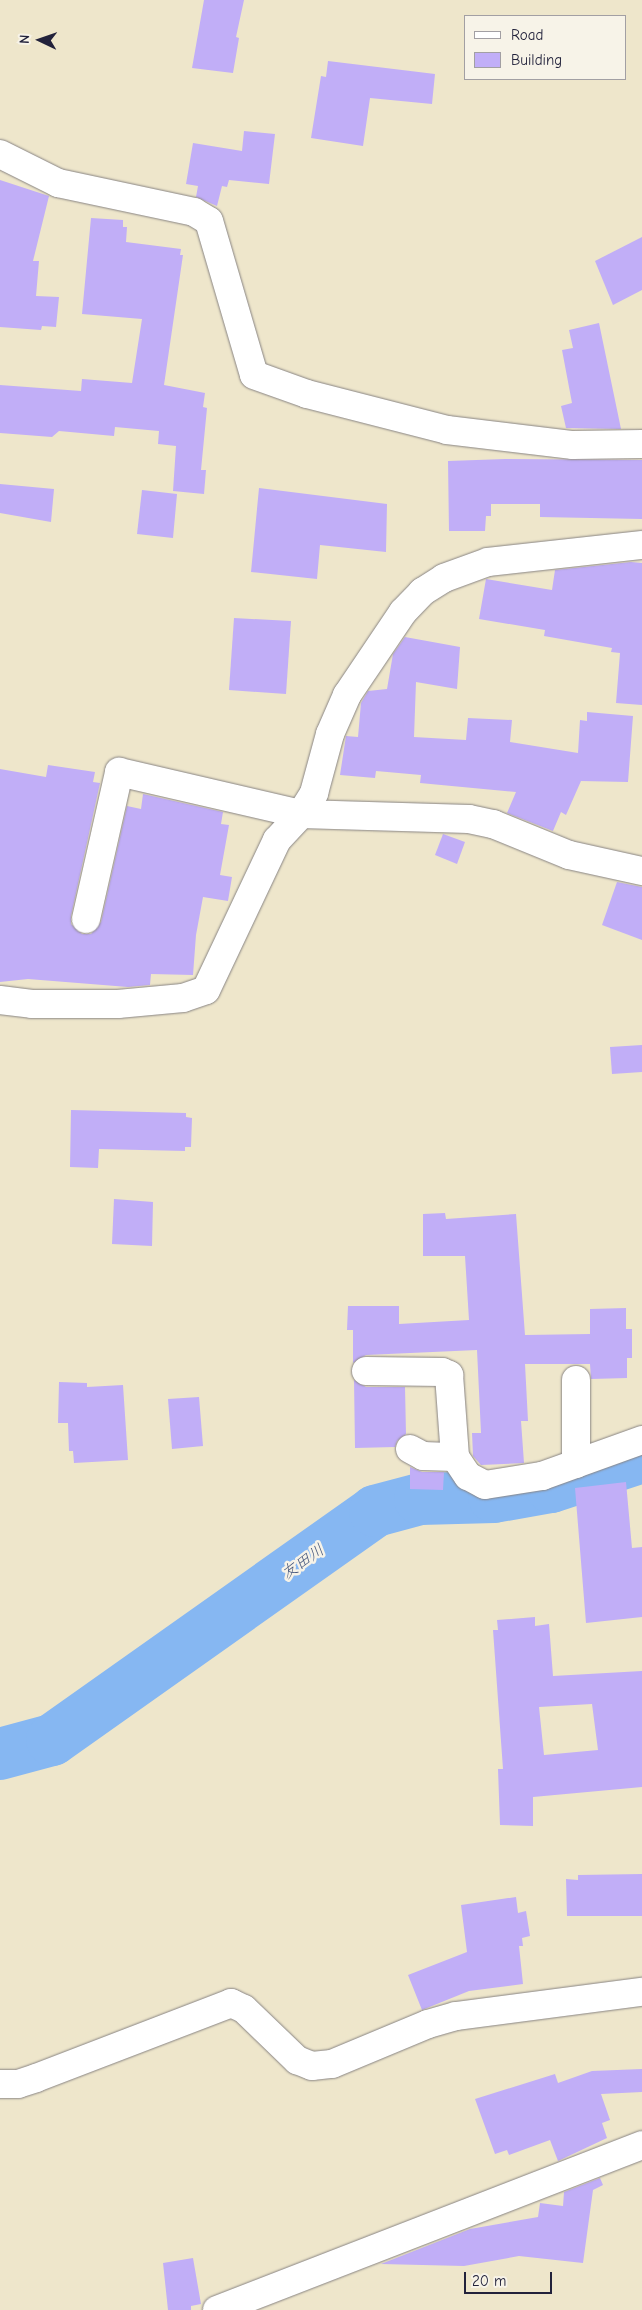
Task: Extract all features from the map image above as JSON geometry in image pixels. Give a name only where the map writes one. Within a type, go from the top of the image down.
[{"type":"street","points":[[0,154],[58,183],[194,212],[209,221],[254,375],[307,394],[447,430],[573,445],[642,444]]},
{"type":"street","points":[[0,1000],[32,1004],[118,1004],[183,998],[206,990],[277,840],[301,814],[314,793],[330,734],[347,695],[403,612],[422,592],[444,578],[488,562],[642,545]]},
{"type":"street","points":[[86,919],[119,772],[301,814],[468,819],[493,824],[569,855],[642,871]]},
{"type":"street","points":[[366,1370],[442,1372],[449,1375],[455,1457],[468,1476],[485,1485],[542,1476],[642,1440]]},
{"type":"street","points":[[576,1380],[576,1464]]},
{"type":"street","points":[[410,1449],[422,1456],[455,1457]]},
{"type":"street","points":[[0,2084],[18,2084],[36,2078],[231,2004],[244,2009],[297,2060],[312,2066],[332,2064],[428,2024],[456,2016],[642,1992]]},
{"type":"street","points":[[217,2310],[642,2145]]},
{"type":"building","points":[[204,0],[244,0],[236,37],[239,38],[233,73],[192,68]]},
{"type":"building","points":[[328,61],[435,74],[432,104],[370,98],[363,146],[311,138],[321,76],[326,77]]},
{"type":"building","points":[[244,131],[275,134],[269,184],[229,180],[227,187],[222,186],[217,206],[196,197],[198,186],[186,184],[193,143],[242,151]]},
{"type":"building","points":[[0,180],[49,196],[33,261],[39,261],[36,296],[59,297],[56,327],[42,326],[41,330],[0,327]]},
{"type":"building","points":[[91,218],[123,220],[123,227],[127,227],[126,242],[181,249],[180,255],[183,255],[164,385],[205,393],[203,407],[207,408],[201,470],[206,470],[204,494],[173,491],[176,446],[158,444],[159,431],[115,427],[114,436],[59,431],[52,437],[0,433],[0,385],[81,391],[82,379],[132,383],[142,319],[82,314]]},
{"type":"building","points":[[642,237],[642,290],[613,305],[595,261]]},
{"type":"building","points":[[599,323],[621,429],[566,428],[561,406],[572,403],[562,350],[573,348],[569,330]]},
{"type":"building","points":[[505,459],[642,460],[642,519],[540,517],[540,504],[491,504],[491,516],[486,516],[485,531],[449,531],[448,461]]},
{"type":"building","points":[[0,484],[54,489],[51,522],[0,513]]},
{"type":"building","points":[[259,488],[387,504],[386,552],[320,545],[317,579],[251,572]]},
{"type":"building","points":[[142,490],[177,494],[173,538],[137,534]]},
{"type":"building","points":[[631,562],[642,563],[642,705],[616,703],[620,653],[611,652],[612,648],[544,636],[545,630],[479,619],[486,579],[552,590],[555,570]]},
{"type":"building","points":[[234,618],[291,621],[286,694],[229,690]]},
{"type":"building","points":[[405,637],[460,647],[457,689],[416,682],[414,737],[466,740],[468,718],[512,720],[510,742],[578,753],[580,720],[587,721],[587,712],[633,716],[628,782],[581,781],[566,815],[561,812],[553,831],[507,813],[516,792],[420,783],[421,775],[376,771],[375,778],[340,775],[346,736],[358,737],[361,703],[368,691],[387,689],[393,654]]},
{"type":"building","points":[[48,765],[95,772],[93,782],[100,783],[71,916],[71,924],[82,934],[91,934],[101,922],[127,806],[141,809],[143,794],[223,812],[221,824],[229,825],[220,875],[232,877],[228,901],[203,897],[196,935],[193,975],[151,974],[150,985],[128,987],[28,979],[0,982],[0,769],[46,777]]},
{"type":"building","points":[[443,834],[465,842],[457,864],[435,855]]},
{"type":"building","points":[[617,882],[642,887],[642,940],[602,925]]},
{"type":"building","points":[[642,1045],[642,1072],[612,1074],[610,1047]]},
{"type":"building","points":[[71,1110],[186,1113],[186,1117],[192,1118],[191,1147],[185,1147],[185,1151],[99,1149],[98,1168],[70,1167]]},
{"type":"building","points":[[114,1199],[153,1202],[152,1246],[112,1244]]},
{"type":"building","points":[[445,1213],[446,1219],[516,1214],[525,1335],[590,1334],[590,1309],[626,1308],[626,1329],[632,1329],[632,1358],[627,1358],[627,1378],[591,1379],[590,1364],[525,1364],[528,1421],[521,1421],[524,1463],[481,1465],[473,1456],[472,1433],[481,1433],[477,1350],[366,1355],[353,1363],[353,1330],[347,1330],[348,1306],[399,1306],[399,1324],[469,1320],[465,1256],[423,1256],[423,1214]]},
{"type":"building","points":[[354,1380],[366,1387],[405,1387],[406,1434],[397,1441],[395,1447],[355,1448]]},
{"type":"building","points":[[59,1382],[87,1383],[87,1387],[123,1385],[128,1460],[74,1463],[73,1451],[69,1451],[68,1423],[58,1423]]},
{"type":"building","points":[[199,1397],[203,1446],[172,1449],[168,1399]]},
{"type":"building","points":[[410,1467],[422,1472],[444,1472],[443,1490],[410,1489]]},
{"type":"building","points":[[626,1482],[632,1548],[642,1547],[642,1617],[586,1623],[575,1488]]},
{"type":"building","points":[[535,1617],[535,1626],[549,1624],[553,1676],[642,1671],[642,1787],[533,1797],[533,1826],[500,1825],[498,1769],[503,1769],[493,1630],[498,1630],[497,1620]],"holes":[[[592,1704],[598,1750],[544,1755],[539,1707]]]},
{"type":"building","points":[[642,1874],[642,1916],[567,1916],[566,1879],[578,1880],[578,1875]]},
{"type":"building","points":[[516,1897],[518,1913],[526,1911],[530,1936],[522,1938],[523,1946],[519,1946],[523,1984],[469,1991],[422,2010],[408,1975],[467,1952],[461,1905]]},
{"type":"building","points":[[642,2069],[642,2092],[601,2094],[610,2120],[602,2123],[607,2138],[558,2161],[550,2140],[509,2155],[507,2150],[495,2154],[475,2099],[555,2074],[558,2083],[592,2071]]},
{"type":"building","points":[[600,2178],[603,2185],[593,2190],[583,2263],[519,2256],[464,2266],[381,2264],[470,2229],[538,2217],[540,2203],[563,2206],[564,2192]]},
{"type":"building","points":[[193,2258],[201,2304],[191,2306],[191,2310],[168,2310],[163,2263]]},
{"type":"waterway","name":"友田川","points":[[0,1754],[52,1740],[375,1511],[420,1499],[494,1497],[551,1487],[642,1457]]}]
